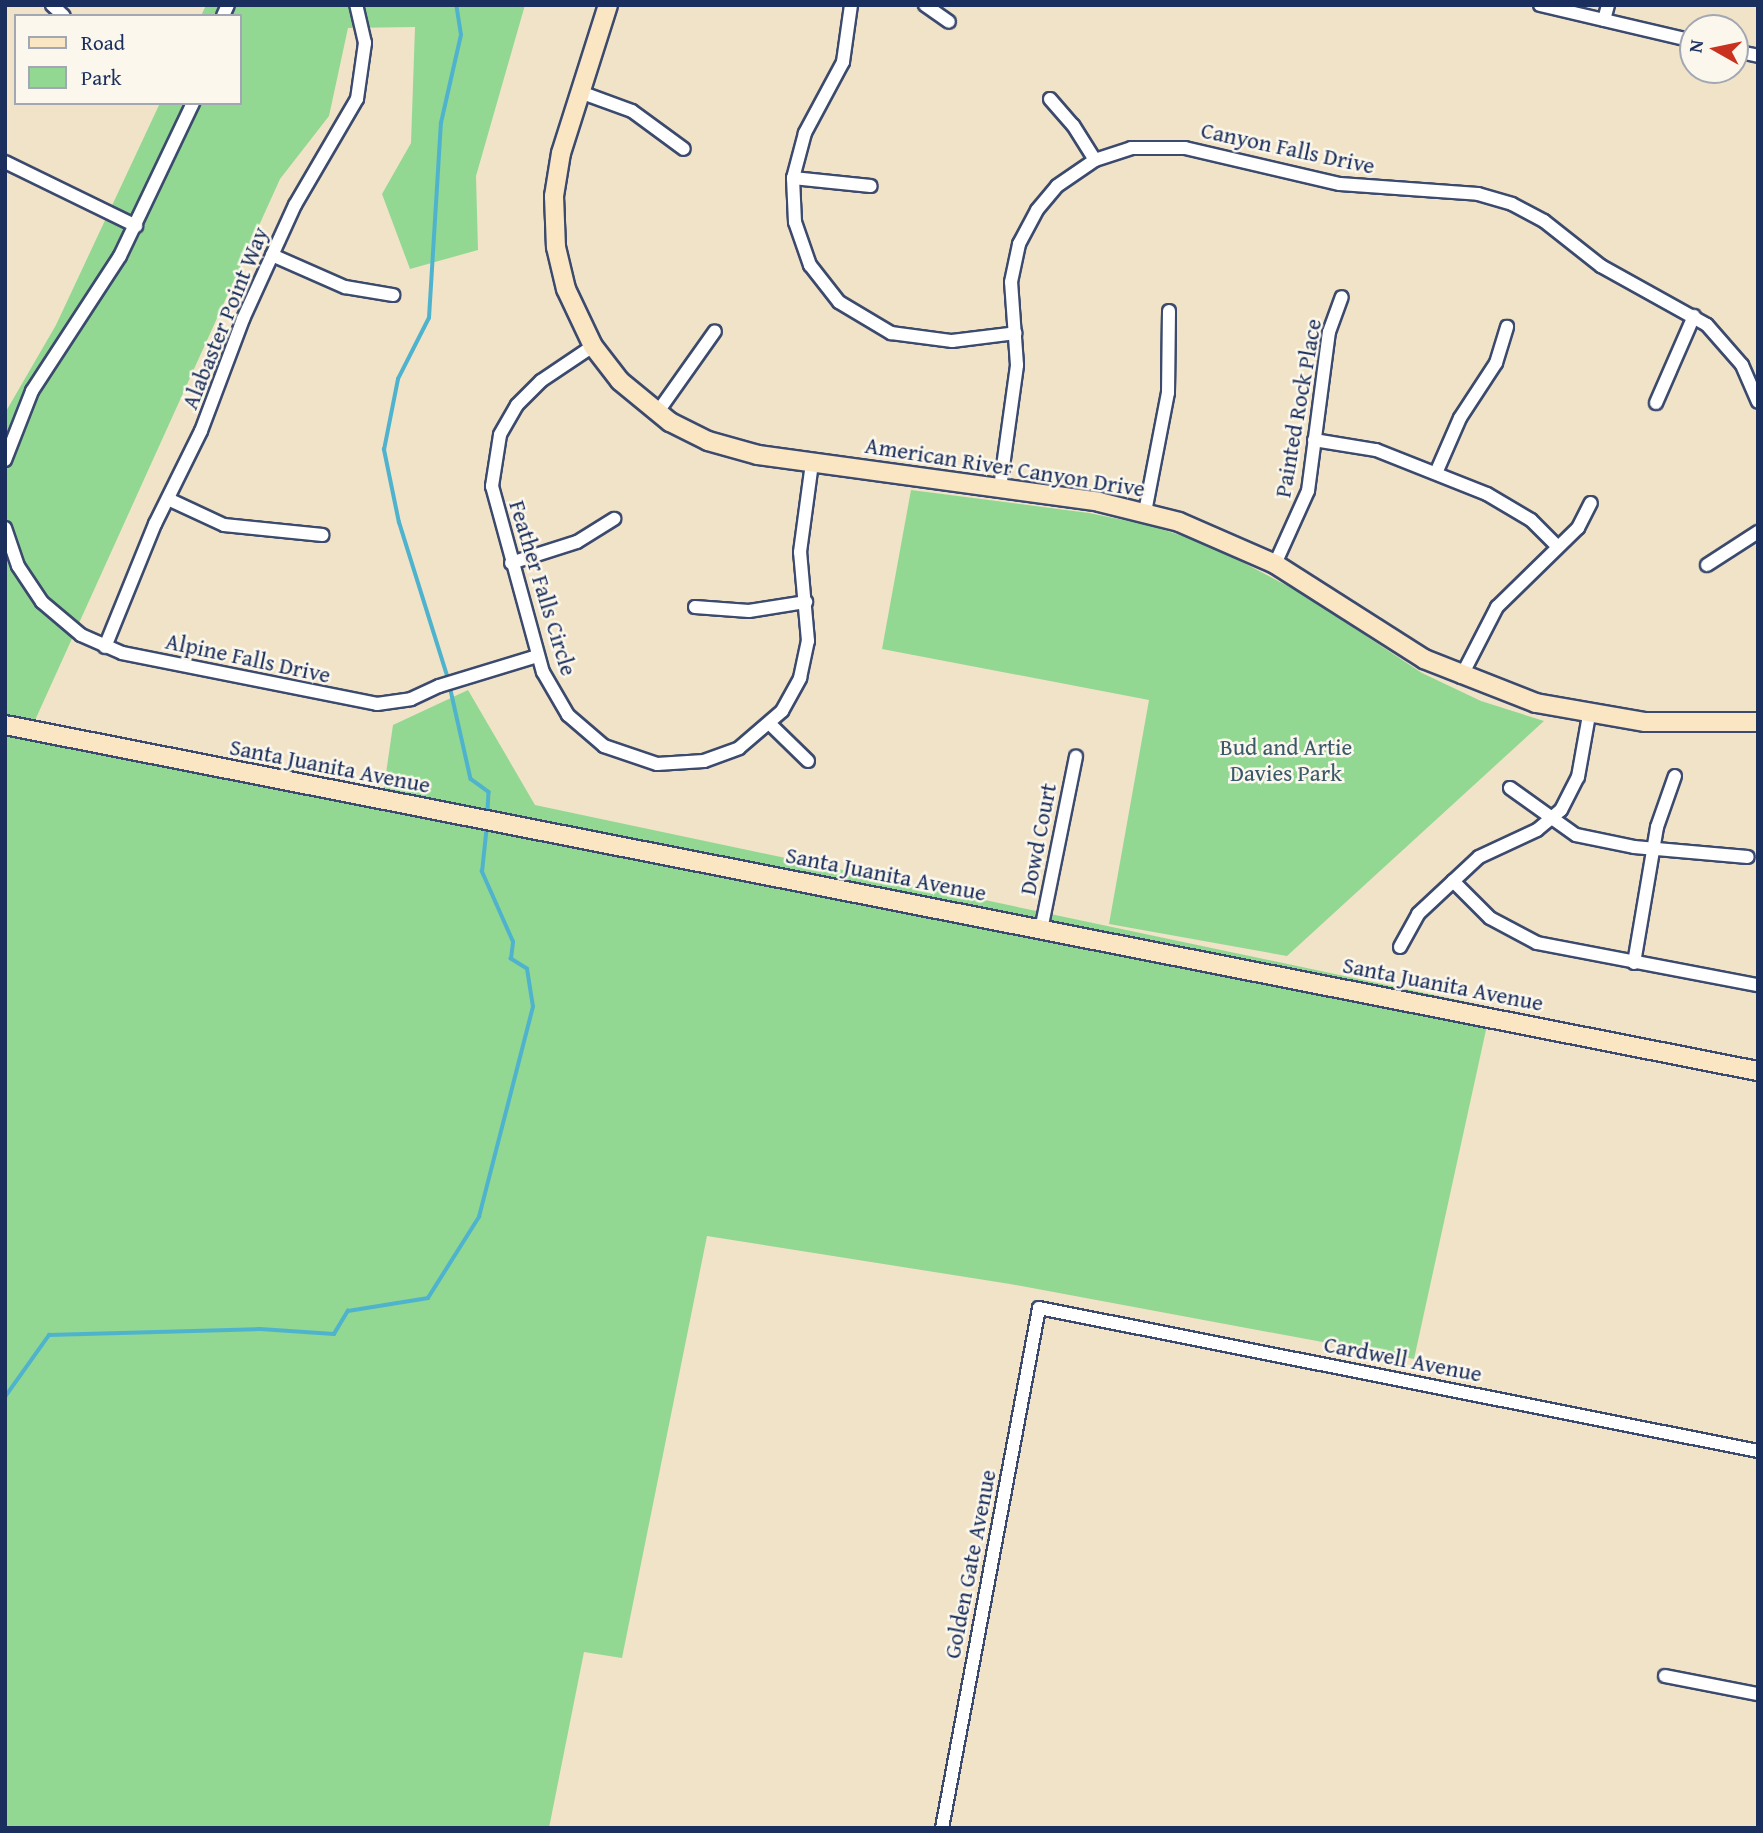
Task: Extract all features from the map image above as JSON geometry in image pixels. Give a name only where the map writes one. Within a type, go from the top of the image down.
[{"type":"street","name":"Alabaster Point Way","points":[[105,647],[168,499],[201,431],[272,255],[306,183],[357,99],[365,43],[356,5]]},
{"type":"street","name":"American River Canyon Drive","points":[[608,5],[557,170],[554,222],[566,289],[593,346],[620,381],[657,413],[733,450],[1000,488],[1145,512],[1215,535],[1275,564],[1389,640],[1461,677],[1536,703],[1589,715],[1675,723],[1758,722]]},
{"type":"street","points":[[851,5],[843,62],[805,133],[793,178],[794,222],[803,251],[823,284],[850,312],[891,333],[929,341],[1016,333]]},
{"type":"street","points":[[925,5],[949,22]]},
{"type":"street","points":[[1540,5],[1679,38]]},
{"type":"street","points":[[1604,20],[1608,5]]},
{"type":"street","points":[[580,92],[632,111],[684,149]]},
{"type":"street","points":[[1050,99],[1073,125],[1095,160]]},
{"type":"street","points":[[5,460],[37,382],[136,226],[192,105]]},
{"type":"street","name":"Canyon Falls Drive","points":[[1000,488],[1017,365],[1011,282],[1029,223],[1057,186],[1095,160],[1131,148],[1170,146],[1360,188],[1451,191],[1495,198],[1528,212],[1601,266],[1694,316],[1734,352],[1758,402]]},
{"type":"street","points":[[5,162],[136,226]]},
{"type":"street","points":[[793,178],[871,187]]},
{"type":"street","points":[[272,255],[345,287],[393,295]]},
{"type":"street","name":"Painted Rock Place","points":[[1275,564],[1308,491],[1329,332],[1342,297]]},
{"type":"street","points":[[1145,512],[1168,393],[1169,311]]},
{"type":"street","points":[[1656,403],[1694,316]]},
{"type":"street","points":[[1436,473],[1460,418],[1496,363],[1507,327]]},
{"type":"street","points":[[657,413],[715,331]]},
{"type":"street","name":"Feather Falls Circle","points":[[593,346],[528,392],[500,435],[492,486],[537,656],[558,702],[581,729],[604,746],[639,760],[676,765],[704,761],[739,748],[770,724],[800,678],[808,641],[800,552],[812,463]]},
{"type":"street","points":[[1314,440],[1368,448],[1436,473],[1514,508],[1559,547]]},
{"type":"street","points":[[168,499],[224,525],[322,535]]},
{"type":"street","points":[[1461,677],[1497,607],[1578,528],[1591,503]]},
{"type":"street","points":[[511,563],[576,542],[614,520]]},
{"type":"street","name":"Alpine Falls Drive","points":[[5,528],[18,566],[42,602],[72,629],[105,647],[358,703],[392,703],[537,656]]},
{"type":"street","points":[[1707,565],[1758,532]]},
{"type":"street","points":[[695,607],[749,611],[806,602]]},
{"type":"street","points":[[1400,947],[1418,914],[1494,846],[1529,834],[1552,818],[1575,786],[1589,715]]},
{"type":"street","points":[[770,724],[808,761]]},
{"type":"street","name":"Santa Juanita Avenue","points":[[5,725],[475,820],[1758,1071]]},
{"type":"street","name":"Dowd Court","points":[[1041,930],[1076,756]]},
{"type":"street","points":[[1634,963],[1659,816],[1675,776]]},
{"type":"street","points":[[1510,788],[1552,818],[1585,837],[1748,857]]},
{"type":"street","points":[[1453,881],[1490,918],[1523,937],[1634,963],[1758,985]]},
{"type":"street","name":"Cardwell Avenue","points":[[1039,1308],[1758,1451]]},
{"type":"street","name":"Golden Gate Avenue","points":[[942,1828],[1039,1308]]},
{"type":"street","points":[[1665,1676],[1758,1694]]},
{"type":"green space","points":[[206,5],[525,5],[476,176],[478,250],[410,269],[382,194],[411,143],[415,27],[348,28],[329,116],[280,179],[27,738],[383,794],[393,725],[468,690],[535,805],[1491,1007],[1414,1359],[1010,1284],[707,1236],[622,1658],[584,1652],[549,1828],[5,1828],[5,413],[56,325],[159,105],[242,105],[242,14],[202,14]]},
{"type":"green space","name":"Bud and Artie Davies Park","points":[[911,490],[1089,513],[1148,525],[1208,544],[1301,593],[1422,673],[1481,701],[1544,721],[1287,956],[1109,924],[1149,700],[882,649]]},
{"type":"waterway","points":[[448,679],[399,523],[384,450],[398,379],[429,318],[441,123],[461,35],[456,5]]},
{"type":"waterway","points":[[450,686],[471,779],[489,792],[488,814]]},
{"type":"waterway","points":[[5,1397],[49,1335],[260,1329],[334,1334],[348,1311],[428,1298],[479,1217],[533,1007],[527,969],[511,959],[513,942],[482,872],[487,825]]}]
